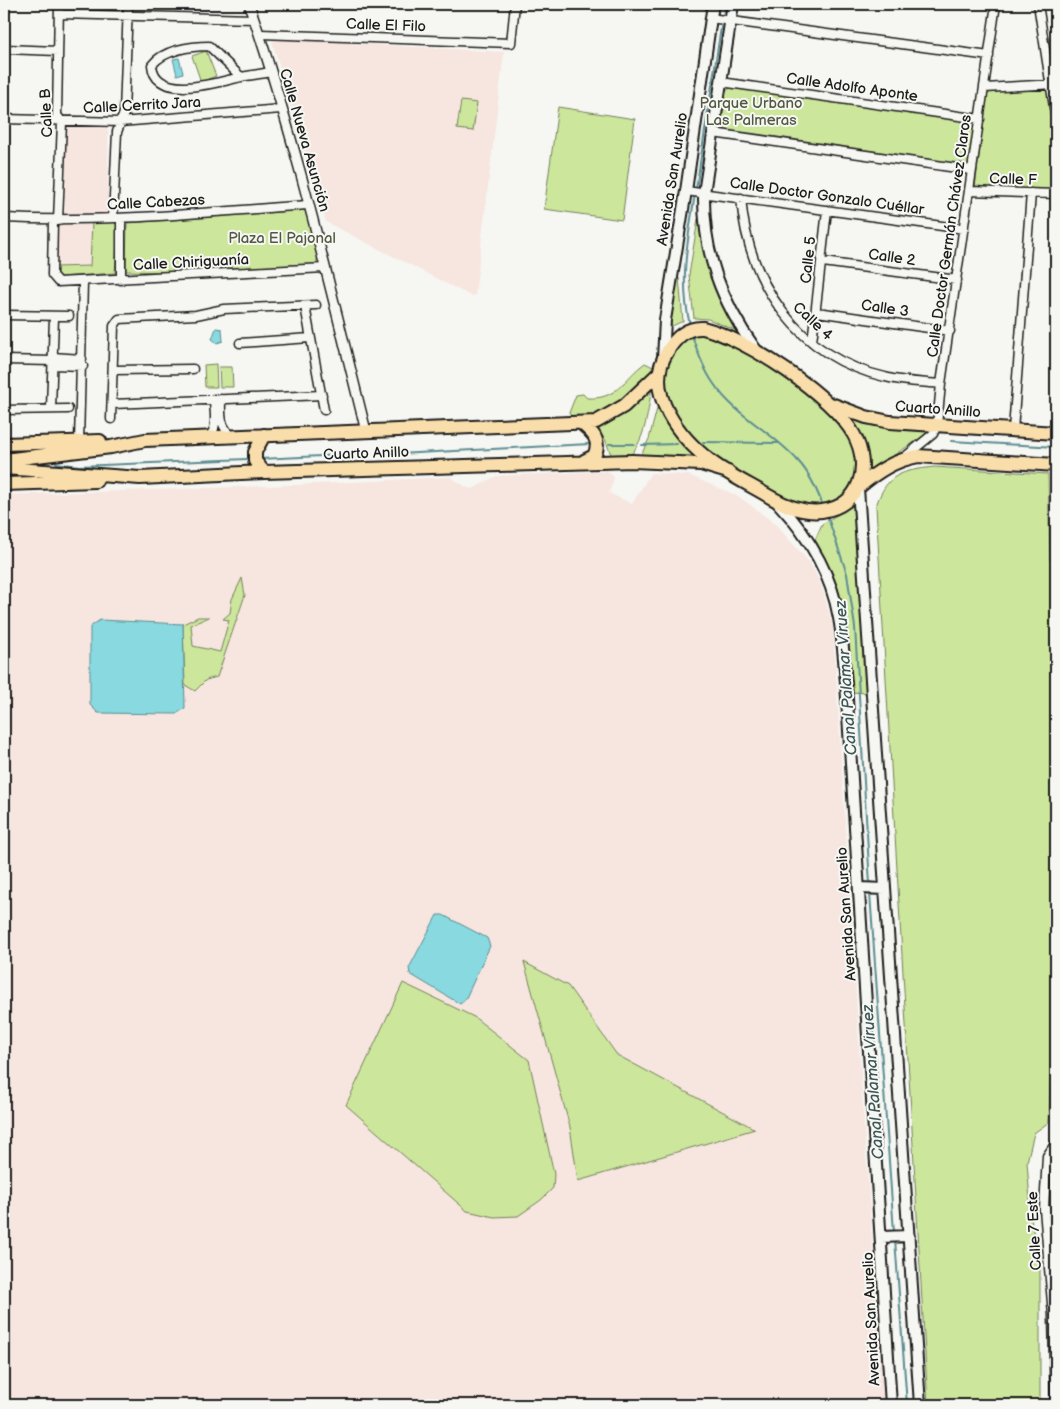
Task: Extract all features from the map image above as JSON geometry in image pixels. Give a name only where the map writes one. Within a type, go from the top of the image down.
[{"type":"highway","points":[[859,487],[862,464],[855,436],[822,400],[786,370],[730,337],[702,328],[692,329],[681,334],[662,360],[659,373],[660,392],[675,423],[699,451],[728,472],[775,500],[806,510],[828,509],[848,500],[859,487],[888,466],[904,458],[930,456],[1056,465]]},
{"type":"highway","name":"Cuarto Anillo","points":[[4,460],[112,447],[146,440],[596,422],[630,401],[659,373]]},
{"type":"highway","name":"Cuarto Anillo","points":[[822,400],[874,418],[913,424],[1056,433]]},
{"type":"highway","points":[[580,423],[593,432],[598,444],[594,456],[590,460],[584,461]]},
{"type":"highway","points":[[264,435],[255,452],[255,461],[264,472]]},
{"type":"highway","points":[[4,444],[146,440]]},
{"type":"highway","name":"Cuarto Anillo","points":[[4,468],[140,478],[584,461],[675,462],[701,464],[728,472]]},
{"type":"highway","points":[[4,484],[140,478]]},
{"type":"main road","name":"Avenida San Aurelio","points":[[662,360],[665,320],[688,191],[713,4]]},
{"type":"main road","points":[[732,4],[702,193],[706,237],[714,271],[734,318],[756,351]]},
{"type":"main road","points":[[859,487],[881,889],[905,1236],[920,1405]]},
{"type":"main road","name":"Avenida San Aurelio","points":[[775,500],[810,542],[828,578],[839,618],[862,889],[884,1237],[891,1405]]},
{"type":"main road","points":[[862,889],[881,889]]},
{"type":"main road","points":[[884,1237],[905,1236]]},
{"type":"street","name":"Calle B","points":[[58,282],[52,275],[62,122],[57,115],[59,4]]},
{"type":"street","points":[[121,280],[117,218],[120,122],[124,113],[128,4]]},
{"type":"street","name":"Calle Nueva Asunción","points":[[248,4],[261,34],[309,206],[366,431]]},
{"type":"street","name":"Calle El Filo","points":[[261,34],[511,43],[515,4]]},
{"type":"street","name":"Calle Doctor Germán Chávez Claros","points":[[937,425],[941,384],[950,331],[953,279],[970,191],[971,170],[985,88],[996,4]]},
{"type":"street","points":[[1038,4],[1053,84],[1056,120]]},
{"type":"street","points":[[59,14],[254,19]]},
{"type":"street","points":[[712,19],[989,56]]},
{"type":"street","points":[[241,77],[209,46],[194,47],[157,58],[152,65],[153,74],[159,81],[184,87],[200,87],[271,72]]},
{"type":"street","points":[[4,49],[58,51]]},
{"type":"street","name":"Calle Adolfo Aponte","points":[[721,82],[980,119]]},
{"type":"street","points":[[985,88],[1053,84]]},
{"type":"street","name":"Calle Cerrito Jara","points":[[4,119],[120,122],[281,109]]},
{"type":"street","points":[[713,133],[971,170]]},
{"type":"street","name":"Calle Doctor Gonzalo Cuéllar","points":[[688,191],[964,229]]},
{"type":"street","name":"Calle F","points":[[970,191],[1056,194]]},
{"type":"street","points":[[1013,430],[1031,193]]},
{"type":"street","name":"Calle 4","points":[[741,198],[747,239],[761,278],[783,313],[812,342],[845,364],[877,375],[941,384]]},
{"type":"street","name":"Calle Cabezas","points":[[4,218],[56,221],[309,206]]},
{"type":"street","name":"Calle 5","points":[[812,342],[823,262],[827,210]]},
{"type":"street","name":"Calle 2","points":[[823,262],[953,279]]},
{"type":"street","name":"Calle Chiriguanía","points":[[58,282],[326,268]]},
{"type":"street","points":[[78,442],[83,282]]},
{"type":"street","points":[[111,419],[114,326],[119,319],[196,314],[224,309],[316,305]]},
{"type":"street","points":[[305,306],[324,410]]},
{"type":"street","name":"Calle 3","points":[[816,312],[950,331]]},
{"type":"street","points":[[4,315],[69,316]]},
{"type":"street","points":[[51,409],[54,316]]},
{"type":"street","points":[[240,343],[310,338]]},
{"type":"street","points":[[4,360],[82,362]]},
{"type":"street","points":[[113,370],[193,369]]},
{"type":"street","points":[[112,404],[322,395]]},
{"type":"street","points":[[217,399],[222,424],[232,436]]},
{"type":"street","points":[[206,437],[210,436],[215,425],[217,399]]},
{"type":"street","points":[[4,410],[68,409]]},
{"type":"street","points":[[904,458],[933,434],[937,425]]},
{"type":"street","name":"Calle 7 Este","points":[[1054,1145],[1047,1156],[1044,1209],[1053,1315],[1055,1405]]},
{"type":"street","points":[[1044,1209],[1056,1212]]},
{"type":"shaded area","points":[[274,39],[504,52],[475,295],[471,296],[326,222],[272,41]]},
{"type":"shaded area","points":[[71,124],[104,126],[108,130],[108,213],[65,214],[66,128]]},
{"type":"shaded area","points":[[92,222],[90,266],[55,267],[59,226]]},
{"type":"shaded area","points":[[608,471],[614,478],[609,493],[632,504],[651,473],[688,475],[738,496],[774,523],[810,563],[822,587],[833,628],[865,1141],[884,1405],[4,1405],[4,495],[295,485],[450,477],[473,489],[496,476]]},
{"type":"green space","points":[[206,51],[216,76],[201,82],[192,56]]},
{"type":"green space","name":"Parque Urbano Las Palmeras","points":[[732,87],[968,121],[974,127],[970,162],[967,165],[727,131],[721,126],[726,91]]},
{"type":"green space","points":[[1043,88],[1048,92],[1056,138],[1056,190],[975,188],[986,96],[992,91]]},
{"type":"green space","points":[[461,101],[477,103],[473,131],[457,129]]},
{"type":"green space","points":[[558,107],[635,119],[622,220],[544,209]]},
{"type":"green space","name":"Plaza El Pajonal","points":[[305,210],[319,256],[315,264],[164,272],[126,271],[127,223]]},
{"type":"green space","points":[[698,219],[717,293],[735,330],[708,319],[694,318],[689,275]]},
{"type":"green space","points":[[114,221],[118,226],[115,273],[60,277],[57,275],[55,267],[90,266],[92,222]]},
{"type":"green space","points":[[676,278],[679,278],[683,321],[668,328]]},
{"type":"green space","points":[[700,333],[739,348],[776,369],[809,394],[845,429],[855,447],[857,462],[852,482],[840,497],[831,503],[821,506],[810,507],[794,503],[718,459],[686,432],[675,416],[667,398],[664,373],[672,356],[686,335]]},
{"type":"green space","points":[[645,363],[653,367],[650,373],[635,389],[607,412],[592,419],[572,417],[569,413],[576,395],[583,394],[587,398],[606,396],[619,387]]},
{"type":"green space","points":[[216,364],[217,387],[205,387],[204,365]]},
{"type":"green space","points":[[219,367],[232,367],[233,387],[220,387]]},
{"type":"green space","points":[[652,386],[643,433],[635,450],[629,457],[612,457],[605,439],[595,427]]},
{"type":"green space","points":[[658,405],[681,441],[700,461],[684,457],[641,455],[649,439]]},
{"type":"green space","points":[[846,414],[931,429],[922,437],[868,472],[863,441]]},
{"type":"green space","points":[[934,467],[1048,474],[1050,560],[1056,560],[1056,912],[1049,1122],[1034,1133],[1027,1162],[1032,1226],[1040,1262],[1040,1405],[928,1405],[876,506],[880,495],[891,480],[904,472]]},
{"type":"green space","points":[[855,504],[868,693],[850,692],[843,617],[814,542],[822,524]]},
{"type":"green space","points":[[242,578],[245,595],[217,677],[206,680],[195,691],[185,685],[183,624],[198,617],[209,617],[191,625],[193,646],[220,652],[229,620],[223,619],[230,613],[232,599]]},
{"type":"green space","points":[[524,962],[568,986],[617,1055],[755,1129],[578,1181],[570,1127]]},
{"type":"green space","points":[[403,983],[474,1017],[529,1060],[554,1174],[553,1188],[541,1200],[518,1216],[494,1217],[467,1211],[346,1105]]},
{"type":"water","points":[[179,58],[183,73],[177,75],[173,59]]},
{"type":"water","points":[[216,328],[222,329],[223,341],[217,343],[212,339]]},
{"type":"water","points":[[100,620],[183,624],[185,708],[176,714],[98,713],[90,705],[90,627]]},
{"type":"water","points":[[437,915],[443,915],[487,938],[490,946],[465,1000],[460,1004],[410,974],[409,968]]},
{"type":"waterway","name":"Canal Palamar Viruez","points":[[723,16],[725,4]]},
{"type":"waterway","name":"Canal Palamar Viruez","points":[[696,189],[722,21]]},
{"type":"waterway","name":"Canal Palamar Viruez","points":[[690,325],[685,292],[685,276],[687,243],[695,194]]},
{"type":"waterway","name":"Canal Palamar Viruez","points":[[692,335],[707,373],[723,396],[789,451],[807,472],[823,506]]},
{"type":"waterway","points":[[951,441],[1056,447]]},
{"type":"waterway","points":[[703,442],[778,443]]},
{"type":"waterway","points":[[398,454],[590,444]]},
{"type":"waterway","points":[[609,444],[634,444]]},
{"type":"waterway","points":[[642,445],[677,444]]},
{"type":"waterway","points":[[4,452],[24,451]]},
{"type":"waterway","points":[[260,459],[342,455]]},
{"type":"waterway","points":[[56,463],[79,466],[247,459]]},
{"type":"waterway","name":"Canal Palamar Viruez","points":[[827,515],[847,574],[855,627],[870,885]]},
{"type":"waterway","name":"Canal Palamar Viruez","points":[[870,893],[894,1232]]},
{"type":"waterway","name":"Canal Palamar Viruez","points":[[895,1239],[907,1405]]}]
